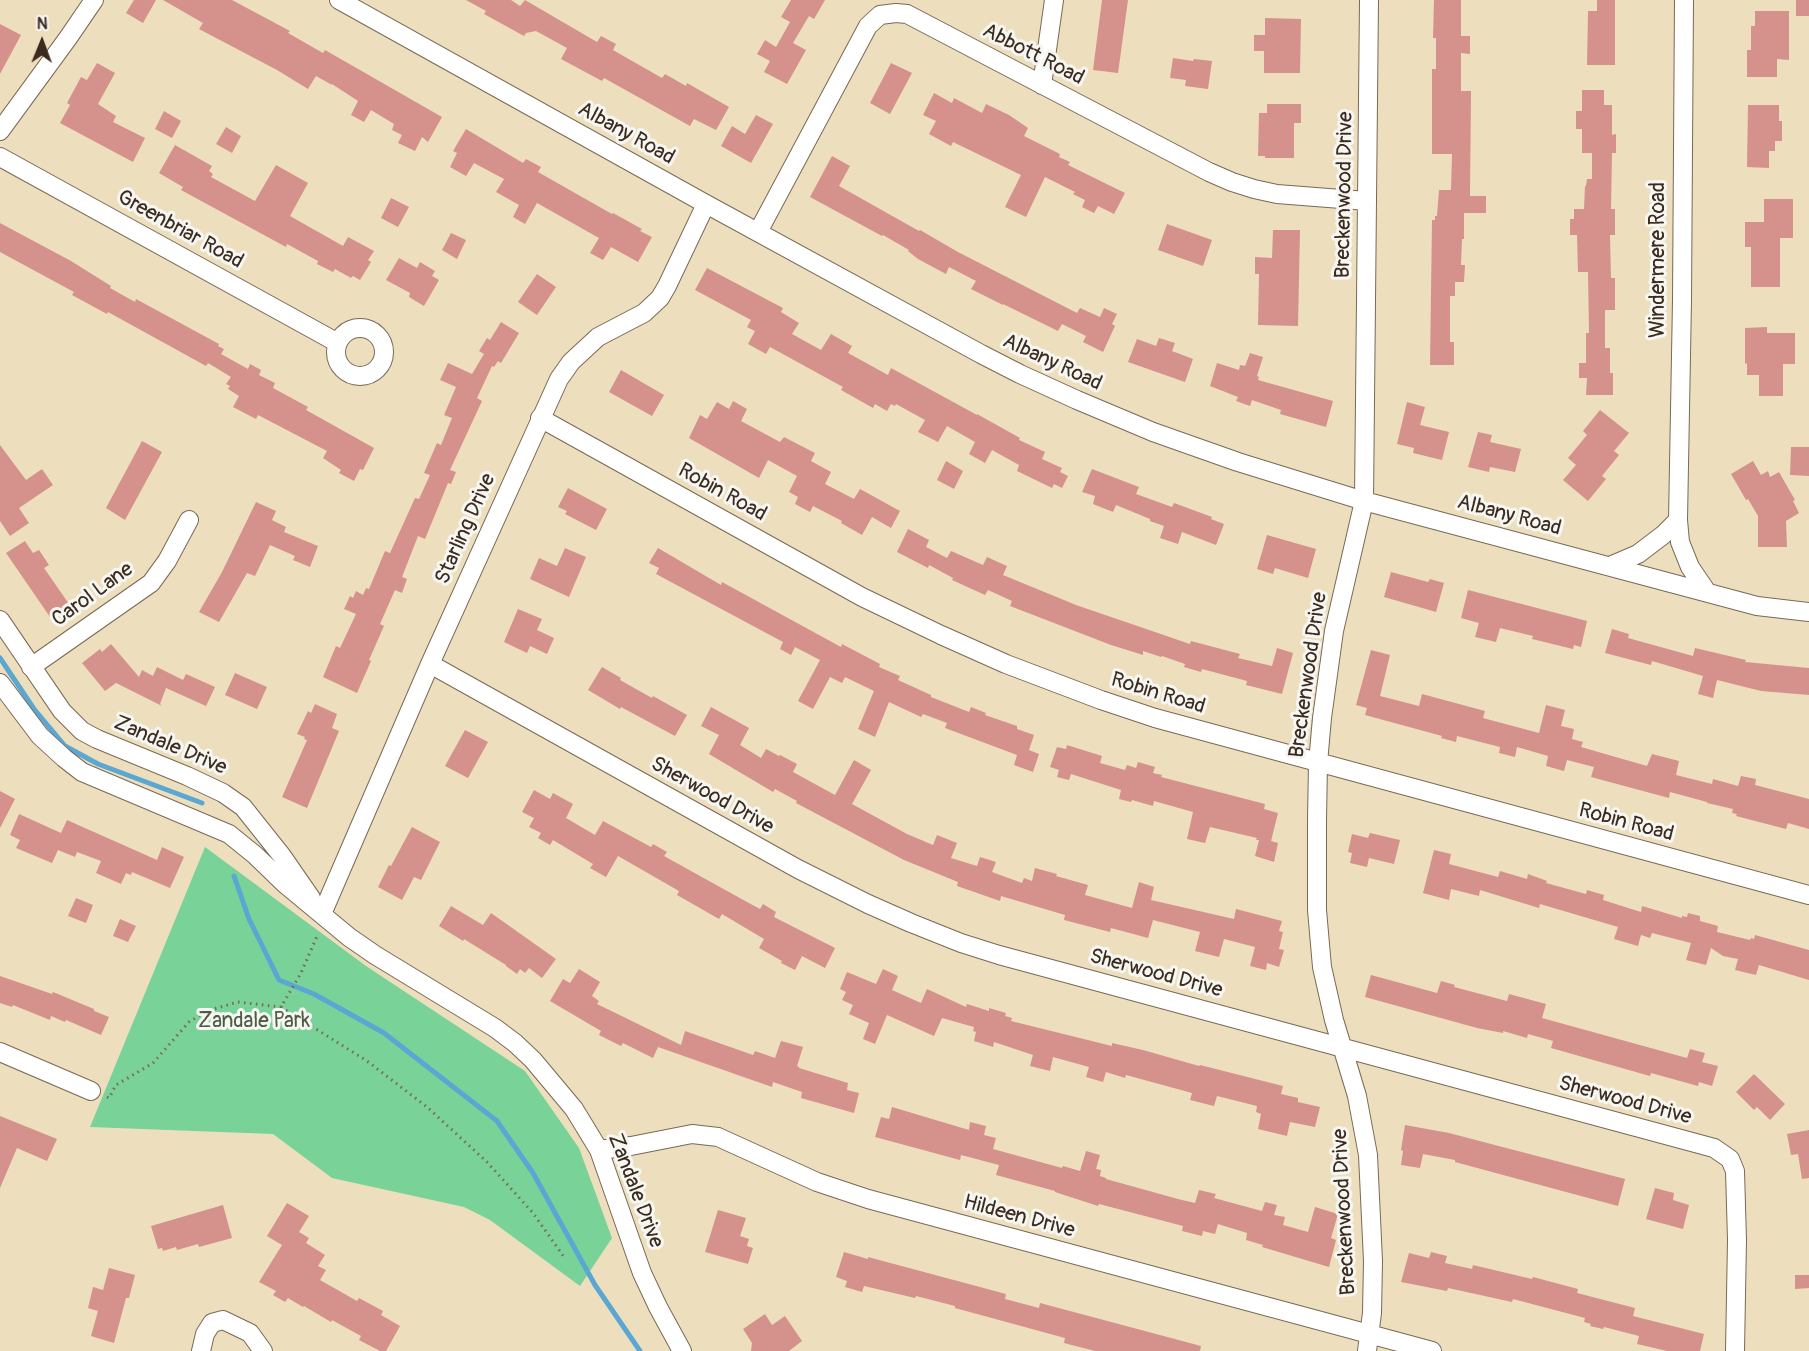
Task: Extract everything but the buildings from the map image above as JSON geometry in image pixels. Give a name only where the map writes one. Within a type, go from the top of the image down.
[{"type":"street","points":[[0,131],[94,0]]},
{"type":"street","name":"Albany Road","points":[[339,0],[981,354],[1077,400],[1153,432],[1238,462],[1364,501],[1757,606],[1809,612]]},
{"type":"street","points":[[1042,85],[1054,0]]},
{"type":"street","name":"Breckenwood Drive","points":[[1368,1343],[1372,1312],[1373,1261],[1368,1155],[1357,1096],[1334,1020],[1322,967],[1318,939],[1317,899],[1318,763],[1322,718],[1334,631],[1364,501],[1369,0]]},
{"type":"street","name":"Windermere Road","points":[[1684,0],[1678,520],[1680,542],[1690,567],[1707,592]]},
{"type":"street","name":"Abbott Road","points":[[758,232],[868,26],[880,15],[896,13],[907,14],[1232,182],[1277,194],[1367,201]]},
{"type":"street","name":"Greenbriar Road","points":[[0,157],[338,343]]},
{"type":"street","name":"Starling Drive","points":[[322,914],[430,664],[558,379],[571,362],[598,337],[644,312],[660,298],[706,204]]},
{"type":"street","name":"Robin Road","points":[[540,418],[862,597],[1006,664],[1101,700],[1155,718],[1318,763],[1809,895]]},
{"type":"street","name":"Carol Lane","points":[[31,666],[151,583],[167,561],[189,520]]},
{"type":"street","points":[[1610,566],[1638,554],[1678,520]]},
{"type":"street","name":"Zandale Drive","points":[[0,620],[62,711],[82,731],[188,776],[223,793],[243,807],[282,856],[322,914]]},
{"type":"street","name":"Sherwood Drive","points":[[430,664],[798,868],[911,923],[999,955],[1714,1148],[1730,1159],[1735,1171],[1737,1240],[1735,1351]]},
{"type":"street","name":"Zandale Drive","points":[[0,683],[40,736],[82,772],[229,834],[349,937],[495,1028],[533,1060],[567,1101],[599,1150],[642,1273],[682,1351]]},
{"type":"street","points":[[0,1052],[91,1091]]},
{"type":"street","name":"Hildeen Drive","points":[[599,1150],[692,1134],[718,1137],[817,1182],[868,1199],[1368,1343],[1432,1351]]},
{"type":"street","points":[[201,1351],[205,1334],[212,1323],[223,1320],[250,1333],[264,1351]]},
{"type":"path","points":[[281,1007],[301,973],[318,935]]},
{"type":"path","points":[[91,1091],[109,1098],[116,1085],[153,1063],[189,1022],[207,1011],[238,1002],[281,1007],[367,1060],[427,1107],[488,1162],[533,1213],[564,1257]]},
{"type":"green space","name":"Zandale Park","points":[[205,847],[366,966],[525,1071],[579,1148],[612,1238],[580,1286],[490,1220],[464,1207],[332,1178],[273,1134],[90,1127]]},
{"type":"waterway","points":[[0,658],[34,709],[65,746],[98,764],[202,803]]},
{"type":"waterway","points":[[234,876],[249,919],[279,980],[314,994],[384,1033],[497,1121],[533,1173],[595,1285],[640,1351]]}]
